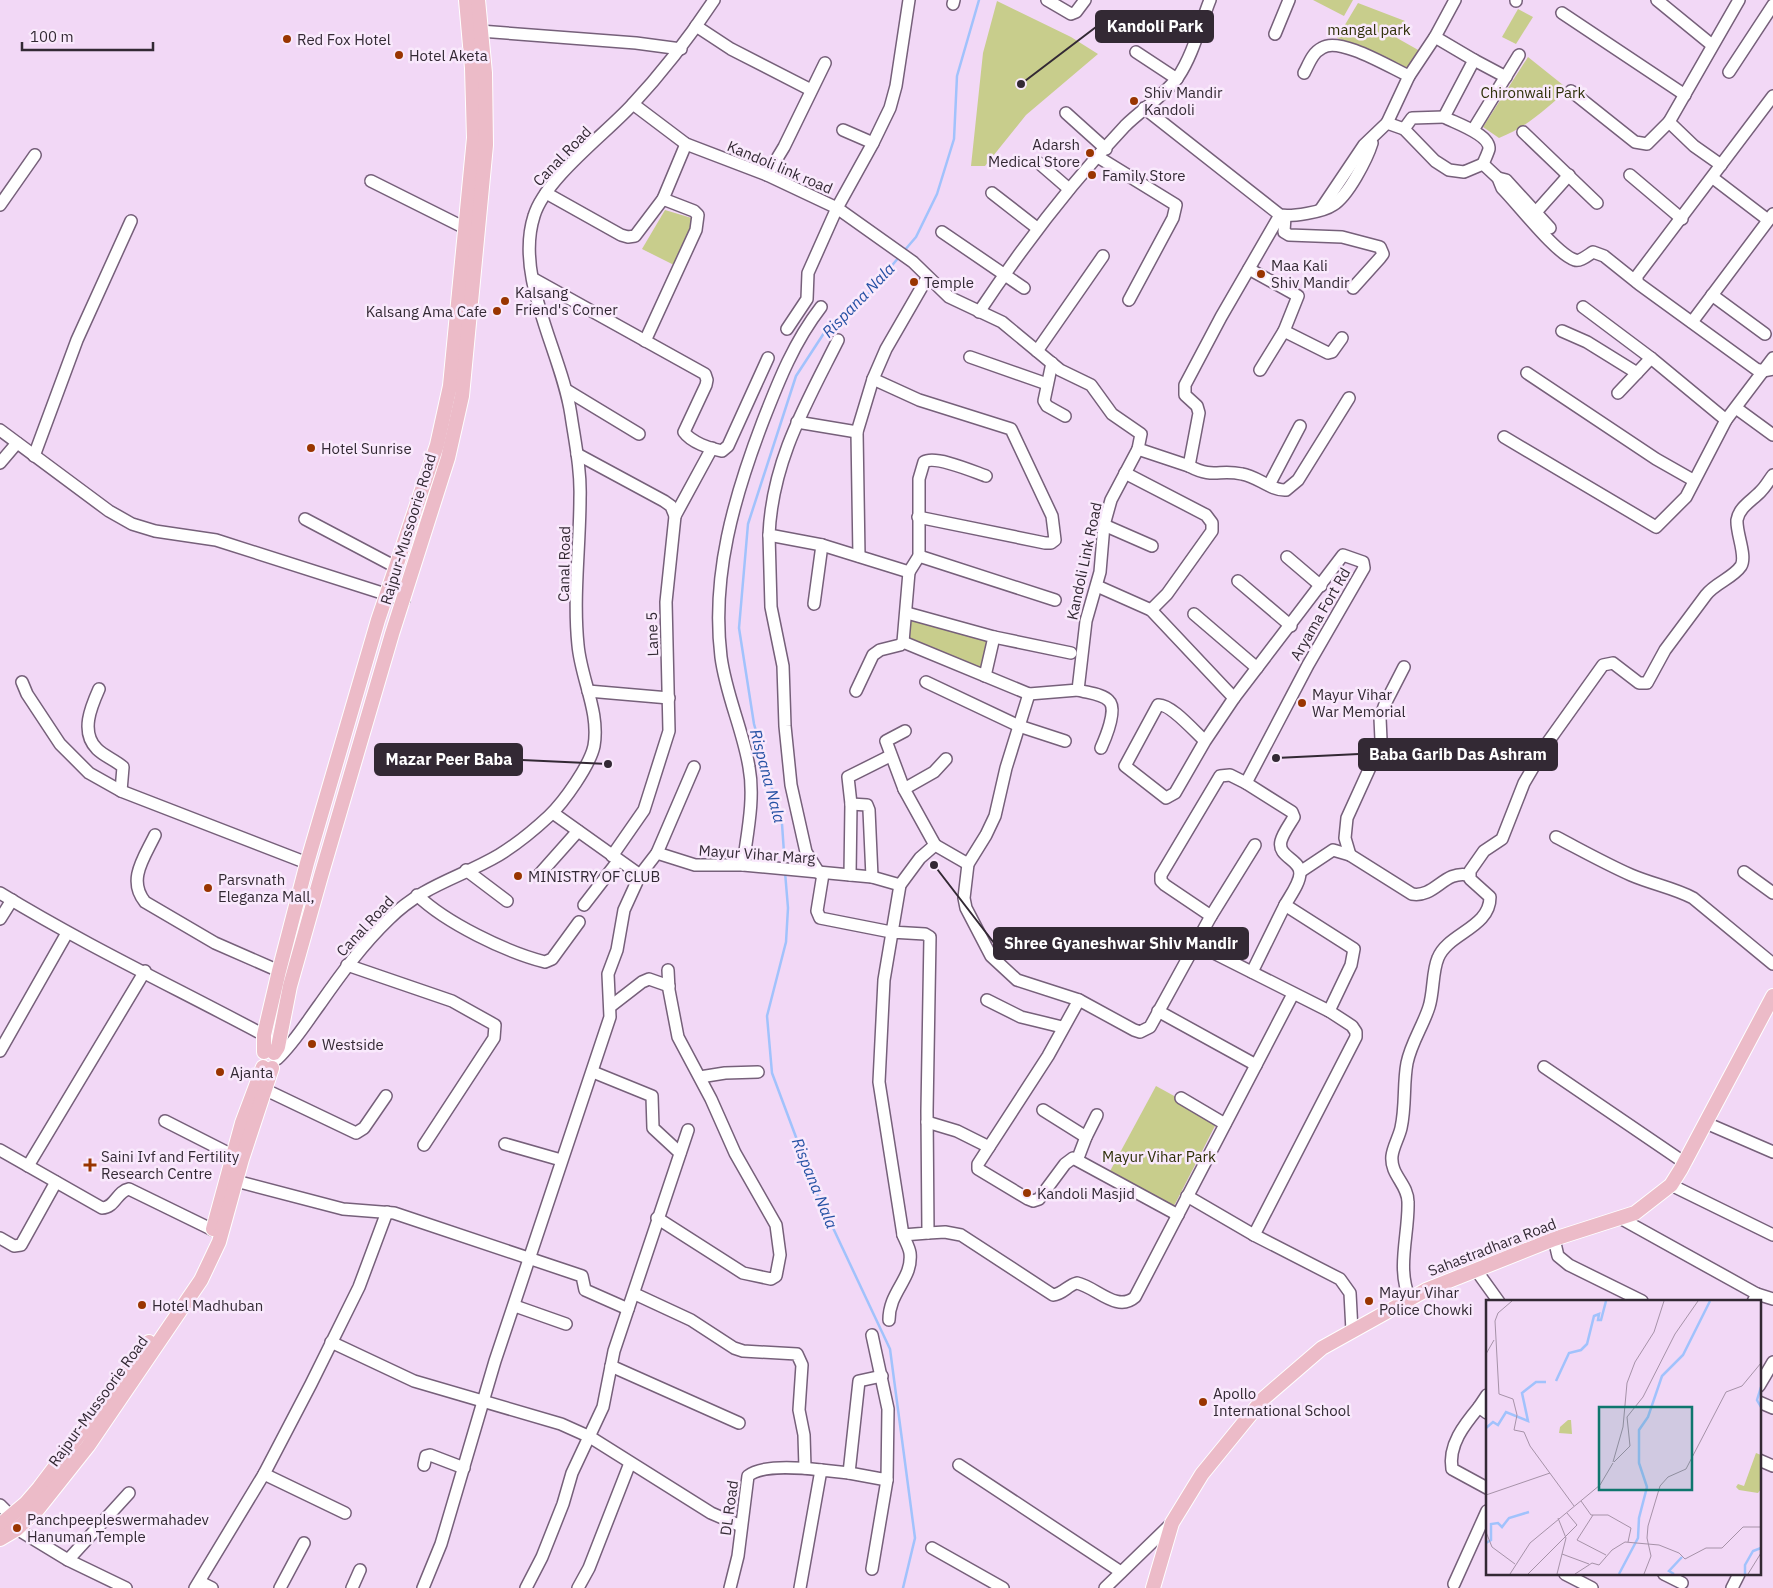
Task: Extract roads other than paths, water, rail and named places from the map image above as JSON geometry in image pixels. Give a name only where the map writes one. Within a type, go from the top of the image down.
[{"type":"main road","name":"Rajpur-Mussoorie Road","points":[[0,1539],[9,1523],[38,1488],[199,1272],[213,1230],[232,1155],[270,1060],[278,1047],[290,986],[320,876],[448,458],[462,396],[473,232],[474,138],[472,68],[466,0]]},
{"type":"main road","name":"Rajpur-Mussoorie Road","points":[[9,1523],[47,1499],[88,1446],[201,1280],[219,1242],[254,1122],[266,1090],[270,1060],[264,1035],[279,971],[307,864],[386,595],[437,445],[450,386],[486,145],[485,73],[478,0]]},
{"type":"main road","name":"Sahastradhara Road","points":[[1152,1588],[1172,1523],[1202,1474],[1264,1398],[1322,1348],[1426,1290],[1554,1239],[1635,1213],[1671,1185],[1685,1163],[1772,998]]},
{"type":"street","name":"Canal Road","points":[[270,1060],[290,1047],[347,965],[388,919],[417,895],[496,856],[553,813],[582,771],[592,751],[595,724],[578,644],[580,493],[577,454],[568,391],[545,328],[534,279],[530,254],[532,225],[538,204],[546,193],[569,167],[633,104],[681,49],[714,0]]},
{"type":"street","points":[[787,329],[807,299],[808,273],[837,208],[890,108],[896,86],[908,0]]},
{"type":"street","points":[[1048,0],[1071,14],[1076,12],[1085,0]]},
{"type":"street","points":[[980,312],[1037,228],[1069,189],[1124,127],[1176,79],[1184,66],[1210,0]]},
{"type":"street","points":[[1275,34],[1289,0]]},
{"type":"street","points":[[1189,466],[1199,413],[1197,406],[1185,395],[1185,385],[1249,269],[1282,216],[1334,205],[1342,197],[1370,148],[1375,134],[1387,122],[1409,76],[1435,37],[1455,0]]},
{"type":"street","points":[[1657,0],[1712,44]]},
{"type":"street","points":[[1571,92],[1635,142],[1647,144],[1669,122],[1712,44],[1739,0]]},
{"type":"street","points":[[1729,72],[1773,5]]},
{"type":"street","points":[[1562,13],[1685,95]]},
{"type":"street","points":[[696,26],[731,49],[811,90]]},
{"type":"street","points":[[480,31],[681,49]]},
{"type":"street","points":[[1435,37],[1506,77]]},
{"type":"street","points":[[1304,73],[1319,50],[1324,46],[1338,45],[1409,76]]},
{"type":"street","points":[[1136,52],[1176,79]]},
{"type":"street","points":[[1473,130],[1519,56]]},
{"type":"street","points":[[1444,117],[1474,60]]},
{"type":"street","points":[[767,175],[784,148],[825,63]]},
{"type":"street","points":[[1637,282],[1637,276],[1713,178],[1773,96]]},
{"type":"street","name":"Kandoli link road","points":[[633,104],[686,144],[767,175],[837,208],[889,242],[913,262],[927,278]]},
{"type":"street","points":[[1144,108],[1282,216],[1284,232],[1289,235],[1342,237],[1380,247],[1383,254],[1353,288]]},
{"type":"street","points":[[1066,113],[1102,153],[1176,205],[1173,218],[1129,300]]},
{"type":"street","points":[[1387,122],[1404,129],[1435,161],[1449,170],[1464,172],[1483,164],[1489,148],[1488,142],[1473,130],[1444,117],[1412,118],[1404,129]]},
{"type":"street","points":[[1669,122],[1694,146],[1722,165]]},
{"type":"street","points":[[843,130],[873,143]]},
{"type":"street","points":[[1523,132],[1597,202]]},
{"type":"street","points":[[546,193],[628,237],[634,236],[663,199],[686,144]]},
{"type":"street","points":[[0,205],[35,155]]},
{"type":"street","points":[[1039,163],[1069,189]]},
{"type":"street","points":[[1483,164],[1498,178],[1502,188],[1561,252],[1578,260],[1592,252],[1598,252],[1756,368],[1768,370]]},
{"type":"street","points":[[1536,212],[1569,175]]},
{"type":"street","points":[[1630,175],[1682,219]]},
{"type":"street","points":[[1498,178],[1506,180],[1536,212],[1565,248],[1568,255]]},
{"type":"street","points":[[1692,322],[1770,217],[1713,178]]},
{"type":"street","points":[[371,181],[473,232]]},
{"type":"street","points":[[992,194],[1037,228]]},
{"type":"street","points":[[645,341],[696,230],[698,220],[698,215],[694,211],[663,199]]},
{"type":"street","points":[[34,456],[77,340],[131,221]]},
{"type":"street","points":[[942,232],[1024,288]]},
{"type":"street","points":[[1037,352],[1103,256]]},
{"type":"street","points":[[1249,269],[1298,296],[1284,331],[1260,370]]},
{"type":"street","points":[[859,556],[858,432],[873,379],[886,349],[927,278],[949,297],[1002,322],[1052,363],[1091,385],[1118,421],[1138,432],[1141,437],[1138,448],[1209,475],[1243,474],[1282,490],[1291,488],[1349,398]]},
{"type":"street","points":[[534,279],[700,371],[707,377],[706,385],[684,432],[689,438],[712,448],[722,451],[728,446],[768,358]]},
{"type":"street","points":[[1712,295],[1765,334]]},
{"type":"street","points":[[743,865],[751,788],[747,759],[721,659],[718,605],[723,565],[737,492],[774,392],[802,334],[821,307]]},
{"type":"street","points":[[1583,307],[1651,358],[1726,420]]},
{"type":"street","points":[[1284,331],[1328,353],[1332,352],[1342,338]]},
{"type":"street","points":[[1562,331],[1587,342],[1637,373]]},
{"type":"street","points":[[838,340],[797,422],[771,497],[769,535],[771,606],[783,666],[785,726],[791,785],[806,852],[818,873],[817,911],[820,918],[891,932],[925,934],[930,938],[927,1122],[928,1233]]},
{"type":"street","points":[[970,357],[1048,384]]},
{"type":"street","points":[[1618,393],[1651,358]]},
{"type":"street","points":[[1504,437],[1656,527],[1686,497],[1693,480],[1726,420],[1768,370],[1773,358]]},
{"type":"street","points":[[1052,363],[1044,401],[1047,406],[1065,416]]},
{"type":"street","points":[[1527,373],[1656,459],[1693,480]]},
{"type":"street","points":[[873,379],[919,400],[1011,429],[1052,516],[1054,540],[1051,543],[1045,542],[918,517]]},
{"type":"street","points":[[568,391],[638,434]]},
{"type":"street","points":[[1736,408],[1773,435]]},
{"type":"street","points":[[797,422],[858,432]]},
{"type":"street","points":[[1268,484],[1300,426]]},
{"type":"street","points":[[0,430],[109,511],[132,524],[155,531],[216,540],[404,600]]},
{"type":"street","points":[[0,463],[17,443]]},
{"type":"street","points":[[675,516],[712,448]]},
{"type":"street","name":"Kandoli Link Road","points":[[1078,690],[1086,621],[1097,586],[1104,525],[1111,500],[1138,448]]},
{"type":"street","points":[[577,454],[664,501],[670,506],[675,516]]},
{"type":"street","points":[[856,691],[872,655],[880,650],[900,645],[903,642],[909,572],[919,556],[919,479],[922,465],[925,461],[938,461],[986,476]]},
{"type":"street","points":[[1125,473],[1206,515],[1212,523],[1212,531],[1167,594],[1151,610]]},
{"type":"street","points":[[1468,875],[1484,851],[1502,839],[1524,783],[1548,742],[1603,665],[1613,663],[1639,683],[1647,683],[1665,650],[1706,595],[1712,588],[1736,572],[1744,558],[1738,532],[1740,512],[1760,493],[1773,475]]},
{"type":"street","name":"Lane 5","points":[[584,905],[644,810],[669,731],[666,602],[675,516]]},
{"type":"street","points":[[305,519],[392,565],[396,565]]},
{"type":"street","points":[[1104,525],[1152,546]]},
{"type":"street","points":[[769,535],[822,545],[909,572]]},
{"type":"street","points":[[814,604],[822,545]]},
{"type":"street","name":"Aryama Fort Rd","points":[[1205,741],[1170,709],[1162,704],[1158,705],[1125,766],[1166,798],[1175,793],[1205,741],[1234,698],[1291,626],[1343,555],[1365,563],[1246,783]]},
{"type":"street","points":[[919,556],[1055,600]]},
{"type":"street","points":[[1287,557],[1321,586]]},
{"type":"street","points":[[1238,581],[1291,626]]},
{"type":"street","points":[[1097,586],[1151,610],[1234,698]]},
{"type":"street","points":[[906,613],[994,637],[1071,654]]},
{"type":"street","points":[[1194,614],[1257,668]]},
{"type":"street","points":[[985,676],[994,637]]},
{"type":"street","points":[[903,642],[1029,694],[1078,690],[1103,697],[1110,701],[1112,706],[1108,731],[1101,748]]},
{"type":"street","points":[[1350,855],[1345,838],[1347,818],[1382,740],[1380,718],[1404,667]]},
{"type":"street","points":[[22,682],[47,726],[70,757],[89,773],[121,791],[307,864]]},
{"type":"street","points":[[926,682],[1019,726],[1065,742]]},
{"type":"street","points":[[100,690],[89,711],[90,734],[97,749],[123,767],[121,791]]},
{"type":"street","points":[[588,691],[669,698]]},
{"type":"street","points":[[1029,694],[995,816],[968,864],[964,898],[991,956],[1017,980],[1079,1000],[1134,1030],[1140,1032],[1150,1027],[1210,916],[1255,845]]},
{"type":"street","points":[[905,731],[886,741],[890,756],[904,789],[935,845],[968,864]]},
{"type":"street","points":[[850,875],[851,804],[848,785],[850,775],[890,756]]},
{"type":"street","points":[[904,789],[934,772],[946,759]]},
{"type":"street","points":[[423,1588],[441,1544],[484,1400],[610,1017],[611,1006],[608,974],[617,950],[619,929],[626,901],[640,875],[657,853],[694,767]]},
{"type":"street","points":[[1210,916],[1165,886],[1161,881],[1161,875],[1220,776],[1230,775],[1292,812],[1294,817],[1281,841],[1282,852],[1299,866],[1300,872],[1286,905],[1252,972]]},
{"type":"street","points":[[851,804],[867,805],[870,810],[872,877]]},
{"type":"street","points":[[553,813],[640,875]]},
{"type":"street","points":[[538,876],[578,831]]},
{"type":"street","points":[[154,835],[136,875],[138,893],[145,902],[215,943],[279,971]]},
{"type":"street","points":[[1556,837],[1630,874],[1661,887],[1680,891],[1693,898],[1773,964]]},
{"type":"street","points":[[889,1320],[889,1308],[892,1297],[909,1268],[910,1253],[903,1235],[879,1082],[884,980],[900,885],[920,858],[935,845]]},
{"type":"street","points":[[1300,872],[1333,850],[1350,855],[1412,894],[1418,895],[1430,891],[1453,875],[1468,875]]},
{"type":"street","name":"Mayur Vihar Marg","points":[[657,853],[695,865],[743,865],[872,877],[900,885]]},
{"type":"street","points":[[466,870],[507,901]]},
{"type":"street","points":[[1744,872],[1773,893]]},
{"type":"street","points":[[1410,1299],[1403,1276],[1408,1192],[1393,1168],[1392,1156],[1401,1128],[1407,1064],[1412,1046],[1429,1007],[1437,959],[1452,940],[1467,932],[1482,916],[1489,904],[1488,894],[1470,879],[1468,875]]},
{"type":"street","points":[[0,894],[68,933],[145,971],[264,1035]]},
{"type":"street","points":[[417,895],[430,908],[475,934],[545,962],[552,959],[579,922]]},
{"type":"street","points":[[0,919],[12,900]]},
{"type":"street","points":[[1286,905],[1354,949],[1354,957],[1348,972],[1329,1011]]},
{"type":"street","points":[[0,1051],[68,933]]},
{"type":"street","points":[[1196,944],[1329,1011],[1352,1026],[1356,1032],[1356,1038],[1254,1235]]},
{"type":"street","points":[[347,965],[452,1002],[487,1019],[495,1025],[494,1038],[424,1145]]},
{"type":"street","points":[[657,1218],[743,1273],[771,1279],[776,1276],[780,1255],[776,1225],[735,1153],[700,1077],[689,1061],[678,1037],[668,986],[668,970]]},
{"type":"street","points":[[28,1166],[145,971]]},
{"type":"street","points":[[611,1006],[642,982],[649,980],[668,986]]},
{"type":"street","points":[[903,1235],[945,1232],[960,1235],[1053,1295],[1059,1294],[1071,1284],[1077,1283],[1118,1302],[1125,1303],[1135,1298],[1293,994]]},
{"type":"street","points":[[986,1000],[1021,1017],[1062,1027]]},
{"type":"street","points":[[1079,1000],[1062,1027],[1048,1056],[978,1164],[978,1169],[1033,1201],[1043,1195],[1069,1160],[1078,1158],[1178,1215]]},
{"type":"street","points":[[1158,1011],[1256,1066]]},
{"type":"street","points":[[1544,1067],[1685,1163]]},
{"type":"street","points":[[592,1072],[652,1096],[653,1128],[680,1153]]},
{"type":"street","points":[[700,1077],[725,1073],[758,1072]]},
{"type":"street","points":[[266,1090],[356,1133],[364,1128],[386,1096]]},
{"type":"street","points":[[1182,1098],[1225,1124]]},
{"type":"street","points":[[1042,1110],[1086,1137]]},
{"type":"street","points":[[1078,1158],[1097,1115]]},
{"type":"street","points":[[165,1121],[232,1155]]},
{"type":"street","points":[[927,1122],[957,1131],[989,1147]]},
{"type":"street","points":[[1706,1124],[1773,1152]]},
{"type":"street","points":[[526,1588],[542,1558],[563,1504],[572,1473],[590,1437],[606,1398],[611,1366],[628,1309],[635,1294],[657,1218],[688,1130]]},
{"type":"street","points":[[506,1144],[562,1160]]},
{"type":"street","points":[[0,1150],[105,1208],[123,1191],[128,1189],[213,1230]]},
{"type":"street","points":[[236,1181],[343,1209],[387,1212],[531,1259],[582,1276],[585,1290],[628,1309]]},
{"type":"street","points":[[0,1238],[14,1246],[21,1245],[56,1182]]},
{"type":"street","points":[[1671,1185],[1773,1235]]},
{"type":"street","points":[[1187,1196],[1254,1235],[1340,1278],[1350,1293],[1352,1331]]},
{"type":"street","points":[[212,1588],[197,1585],[264,1474],[359,1287],[387,1212]]},
{"type":"street","points":[[1620,1218],[1755,1298],[1773,1299]]},
{"type":"street","points":[[1554,1239],[1558,1256],[1569,1265],[1640,1300]]},
{"type":"street","points":[[1476,1270],[1498,1300]]},
{"type":"street","points":[[635,1294],[691,1320],[734,1348],[744,1351],[797,1354],[802,1365],[799,1410],[804,1435],[804,1468]]},
{"type":"street","points":[[515,1306],[566,1324]]},
{"type":"street","points":[[872,1336],[888,1409],[887,1480],[872,1568]]},
{"type":"street","points":[[331,1342],[414,1381],[561,1424],[590,1437],[711,1513],[741,1526]]},
{"type":"street","points":[[1760,1384],[1773,1362]]},
{"type":"street","points":[[611,1366],[739,1423]]},
{"type":"street","points":[[848,1473],[859,1381],[882,1376]]},
{"type":"street","points":[[1760,1402],[1773,1408]]},
{"type":"street","points":[[1483,1410],[1453,1446],[1450,1458],[1452,1468],[1486,1487]]},
{"type":"street","points":[[424,1465],[426,1456],[430,1455],[464,1468]]},
{"type":"street","points":[[1760,1460],[1773,1466]]},
{"type":"street","points":[[578,1588],[588,1568],[630,1463]]},
{"type":"street","points":[[959,1465],[1121,1572]]},
{"type":"street","name":"DL Road","points":[[730,1588],[738,1556],[748,1476],[762,1470],[804,1468],[887,1480]]},
{"type":"street","points":[[800,1588],[821,1470]]},
{"type":"street","points":[[264,1474],[345,1513]]},
{"type":"street","points":[[68,1560],[129,1493]]},
{"type":"street","points":[[0,1505],[9,1523],[68,1560],[126,1588]]},
{"type":"street","points":[[1455,1587],[1486,1513]]},
{"type":"street","points":[[1105,1588],[1172,1523]]},
{"type":"street","points":[[280,1588],[304,1543]]},
{"type":"street","points":[[932,1548],[1003,1588]]},
{"type":"street","points":[[352,1588],[360,1570]]},
{"type":"street","points":[[1668,1576],[1682,1583]]},
{"type":"street","points":[[1732,1588],[1738,1576]]},
{"type":"street","points":[[1571,1579],[1592,1588]]},
{"type":"waterway","name":"Rispana Nala","points":[[904,251],[916,237],[937,194],[954,139],[957,76],[979,0]]},
{"type":"waterway","name":"Rispana Nala","points":[[785,867],[782,824],[754,724],[739,628],[748,524],[796,376],[826,330],[866,297],[899,257]]},
{"type":"waterway","name":"Rispana Nala","points":[[785,872],[788,908],[786,942],[767,1016],[772,1073],[818,1196],[890,1349],[915,1538],[903,1588]]},
{"type":"place","name":"Red Fox Hotel","points":[[287,39]]},
{"type":"place","name":"Hotel Aketa","points":[[399,55]]},
{"type":"place","name":"Kandoli Park","points":[[1021,84]]},
{"type":"place","name":"Shiv Mandir Kandoli","points":[[1134,101]]},
{"type":"place","name":"Adarsh Medical Store","points":[[1090,153]]},
{"type":"place","name":"Family Store","points":[[1092,175]]},
{"type":"place","name":"Maa Kali Shiv Mandir","points":[[1261,274]]},
{"type":"place","name":"Temple","points":[[914,282]]},
{"type":"place","name":"Kalsang Friend's Corner","points":[[505,301]]},
{"type":"place","name":"Kalsang Ama Cafe","points":[[497,311]]},
{"type":"place","name":"Hotel Sunrise","points":[[311,448]]},
{"type":"place","name":"Mayur Vihar War Memorial","points":[[1302,703]]},
{"type":"place","name":"Baba Garib Das Ashram","points":[[1276,758]]},
{"type":"place","name":"Mazar Peer Baba","points":[[608,764]]},
{"type":"place","name":"Shree Gyaneshwar Shiv Mandir","points":[[934,865]]},
{"type":"place","name":"MINISTRY OF CLUB","points":[[518,876]]},
{"type":"place","name":"Parsvnath Eleganza Mall,","points":[[208,888]]},
{"type":"place","name":"Westside","points":[[312,1044]]},
{"type":"place","name":"Ajanta","points":[[220,1072]]},
{"type":"place","name":"Saini Ivf and Fertility Research Centre","points":[[90,1165]]},
{"type":"place","name":"Kandoli Masjid","points":[[1027,1193]]},
{"type":"place","name":"Mayur Vihar Police Chowki","points":[[1369,1301]]},
{"type":"place","name":"Hotel Madhuban","points":[[142,1305]]},
{"type":"place","name":"Apollo International School","points":[[1203,1402]]},
{"type":"place","name":"Panchpeepleswermahadev Hanuman Temple","points":[[17,1528]]},
{"type":"park label","name":"mangal park","points":[[1369,29]]},
{"type":"park label","name":"Chironwali Park","points":[[1533,92]]},
{"type":"park label","name":"Mayur Vihar Park","points":[[1159,1156]]}]
